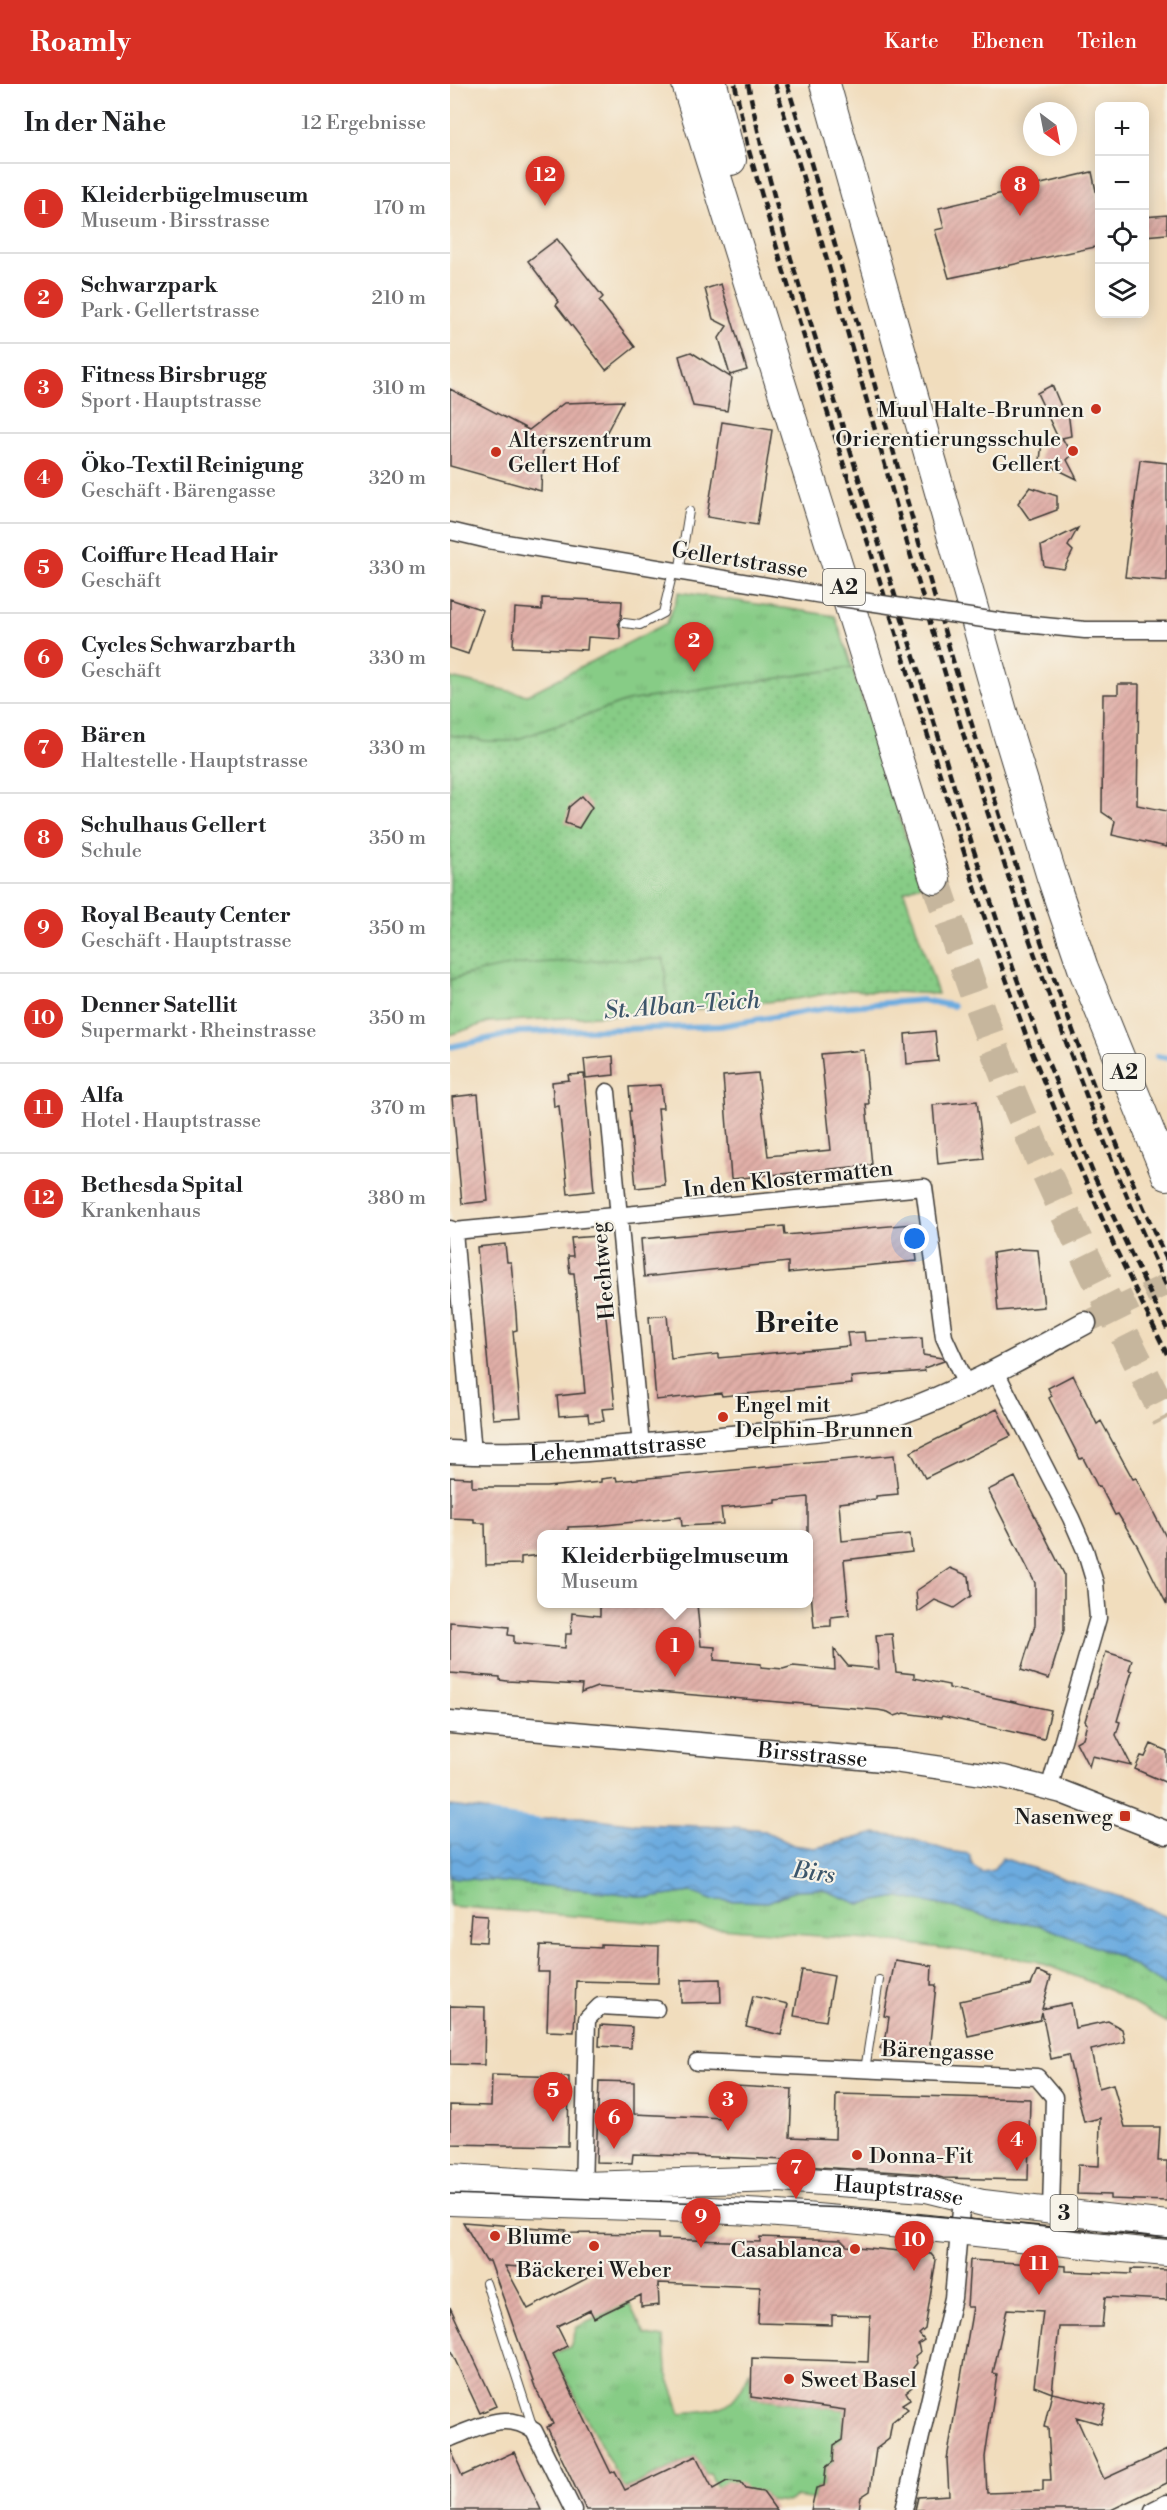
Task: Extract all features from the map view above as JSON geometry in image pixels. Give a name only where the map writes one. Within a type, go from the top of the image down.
[{"type":"highway","name":"A2","points":[[687,84],[935,879]]},
{"type":"highway","points":[[712,84],[751,230],[753,296]]},
{"type":"highway","name":"A2","points":[[825,84],[1008,733],[1052,877],[1083,968],[1167,1175]]},
{"type":"highway","points":[[1083,968],[1167,1126]]},
{"type":"main road","name":"Hauptstrasse","points":[[450,2177],[582,2196],[961,2231],[1167,2253]]},
{"type":"main road","name":"Hauptstrasse","points":[[450,2202],[582,2196],[778,2179],[926,2189],[962,2199],[1167,2224]]},
{"type":"street","name":"Gellertstrasse","points":[[450,531],[488,540],[676,572],[1004,622],[1085,630],[1167,630]]},
{"type":"street","name":"Hechtweg","points":[[607,1092],[641,1445]]},
{"type":"street","name":"In den Klostermatten","points":[[452,1230],[620,1217],[924,1187],[944,1337],[966,1385]]},
{"type":"street","points":[[452,1230],[473,1454]]},
{"type":"street","name":"Lehenmattstrasse","points":[[450,1452],[473,1454],[641,1445],[814,1430],[867,1421],[895,1415],[966,1385],[1085,1323]]},
{"type":"street","points":[[995,1370],[1071,1518],[1085,1550],[1095,1583],[1098,1618],[1049,1789]]},
{"type":"street","name":"Birsstrasse","points":[[450,1722],[894,1761],[1004,1777],[1049,1789],[1167,1833]]},
{"type":"street","points":[[582,2196],[587,2019],[600,2006],[656,2009]]},
{"type":"street","name":"Bärengasse","points":[[697,2062],[1037,2077],[1054,2097],[1051,2211]]},
{"type":"street","points":[[904,2510],[953,2298],[961,2231],[962,2199]]},
{"type":"street","points":[[450,2438],[499,2420],[523,2423],[534,2431],[573,2510]]},
{"type":"street","points":[[1153,2510],[1167,2503]]},
{"type":"lane","points":[[624,623],[640,625],[663,613],[676,572],[689,511]]},
{"type":"lane","points":[[865,2070],[879,1980]]},
{"type":"lane","points":[[486,2283],[534,2431]]},
{"type":"green space","points":[[679,592],[835,616],[852,667],[627,701],[512,741],[487,741],[450,735],[450,678],[527,695],[667,623]]},
{"type":"green space","points":[[852,667],[921,885],[904,891],[938,994],[849,990],[796,999],[668,1012],[664,959],[468,974],[450,980],[450,735],[512,741],[627,701]]},
{"type":"green space","points":[[664,959],[668,1012],[489,1022],[450,1035],[450,980],[502,967],[529,964],[583,960]]},
{"type":"green space","points":[[450,1877],[651,1898],[691,1892],[712,1900],[768,1902],[797,1890],[822,1889],[859,1904],[899,1897],[951,1907],[991,1918],[1040,1925],[1120,1957],[1167,1987],[1167,2023],[1103,1987],[1036,1961],[904,1943],[450,1906]]},
{"type":"green space","points":[[629,2303],[645,2335],[664,2338],[666,2370],[681,2413],[724,2406],[738,2394],[750,2370],[751,2397],[846,2410],[852,2419],[844,2419],[842,2440],[834,2445],[833,2462],[826,2467],[824,2486],[816,2488],[814,2497],[810,2499],[795,2497],[787,2502],[768,2500],[763,2492],[717,2487],[710,2474],[705,2474],[696,2456],[624,2489],[553,2354],[570,2347],[577,2327]]},
{"type":"water","points":[[450,1806],[483,1810],[504,1817],[500,1842],[510,1848],[518,1823],[557,1817],[582,1817],[636,1824],[763,1830],[793,1845],[815,1848],[876,1833],[902,1836],[949,1851],[969,1854],[973,1866],[982,1872],[993,1870],[1002,1858],[1129,1900],[1167,1917],[1167,1987],[1120,1957],[1040,1925],[991,1918],[951,1907],[899,1897],[859,1904],[822,1889],[797,1890],[768,1902],[712,1900],[691,1892],[651,1898],[450,1877]]},
{"type":"building","points":[[1092,172],[1095,186],[1095,247],[949,278],[935,230],[944,228],[939,208]]},
{"type":"building","points":[[1167,215],[1167,234],[1149,236],[1149,217]]},
{"type":"building","points":[[557,239],[603,297],[599,301],[635,347],[606,370],[556,305],[559,302],[528,261]]},
{"type":"building","points":[[721,284],[747,370],[730,375],[719,338],[727,326],[713,319],[705,289]]},
{"type":"building","points":[[691,352],[732,378],[727,411],[693,406],[679,356]]},
{"type":"building","points":[[1052,385],[1063,411],[1068,411],[1071,436],[1062,438],[1072,455],[1067,460],[1077,479],[1040,461],[1042,441],[1058,438],[1037,393]]},
{"type":"building","name":"Alterszentrum Gellert Hof","points":[[450,389],[529,430],[564,403],[623,401],[601,443],[543,437],[541,491],[450,466]]},
{"type":"building","points":[[722,422],[772,430],[757,525],[707,517]]},
{"type":"building","points":[[1140,460],[1167,463],[1167,581],[1125,577]]},
{"type":"building","points":[[1030,487],[1057,496],[1057,510],[1030,520],[1018,503]]},
{"type":"building","points":[[1078,528],[1068,546],[1073,551],[1064,569],[1044,566],[1041,546]]},
{"type":"building","points":[[542,598],[622,601],[621,618],[618,623],[620,639],[588,637],[587,650],[513,647],[515,608],[542,610]]},
{"type":"building","points":[[450,599],[483,610],[468,654],[450,648]]},
{"type":"building","points":[[1118,684],[1139,684],[1137,805],[1167,811],[1167,847],[1112,835],[1115,821],[1102,812],[1103,694],[1118,694]]},
{"type":"building","points":[[582,796],[592,807],[579,828],[565,823],[569,807]]},
{"type":"building","points":[[935,1031],[938,1061],[907,1064],[905,1034]]},
{"type":"building","points":[[864,1050],[872,1165],[731,1179],[723,1076],[758,1073],[768,1156],[831,1150],[821,1054]]},
{"type":"building","points":[[613,1056],[614,1075],[586,1078],[584,1059]]},
{"type":"building","points":[[584,1074],[594,1191],[568,1194],[559,1106],[554,1107],[552,1082],[569,1080],[568,1075]]},
{"type":"building","points":[[661,1085],[663,1108],[658,1108],[665,1185],[636,1188],[629,1087]]},
{"type":"building","points":[[478,1094],[488,1201],[462,1204],[452,1097]]},
{"type":"building","points":[[977,1101],[984,1159],[938,1164],[933,1105]]},
{"type":"building","points":[[913,1224],[917,1261],[788,1273],[788,1262],[644,1277],[641,1239],[784,1226],[785,1235]]},
{"type":"building","points":[[598,1236],[615,1408],[602,1409],[604,1421],[589,1422],[588,1414],[559,1416],[557,1396],[585,1393],[574,1273],[570,1273],[568,1256],[573,1256],[571,1238]]},
{"type":"building","points":[[505,1244],[507,1262],[511,1262],[516,1313],[517,1330],[513,1331],[521,1417],[493,1419],[477,1247]]},
{"type":"building","points":[[1018,1249],[1038,1250],[1044,1307],[998,1311],[993,1253]]},
{"type":"building","points":[[667,1315],[671,1359],[718,1354],[718,1358],[849,1346],[847,1333],[864,1332],[865,1341],[922,1338],[923,1355],[942,1358],[944,1361],[924,1368],[925,1371],[851,1377],[852,1384],[656,1400],[649,1317]]},
{"type":"building","points":[[1073,1375],[1097,1424],[1101,1421],[1133,1479],[1136,1478],[1167,1539],[1167,1605],[1137,1545],[1118,1514],[1115,1515],[1083,1458],[1080,1459],[1049,1398],[1052,1396],[1048,1388]]},
{"type":"building","points":[[997,1409],[1011,1436],[925,1478],[911,1452]]},
{"type":"building","points":[[894,1455],[898,1494],[839,1503],[842,1541],[910,1534],[912,1552],[844,1560],[849,1615],[831,1617],[831,1626],[814,1627],[813,1530],[808,1530],[808,1497],[776,1500],[776,1503],[721,1508],[723,1524],[682,1526],[681,1517],[568,1527],[568,1530],[537,1530],[537,1555],[521,1557],[521,1564],[486,1565],[485,1523],[474,1523],[474,1519],[450,1518],[450,1477],[472,1478],[472,1487],[546,1487],[601,1482],[601,1479],[616,1477],[617,1481]]},
{"type":"building","points":[[1015,1477],[1064,1574],[1064,1630],[1049,1679],[1021,1670],[1035,1625],[1035,1583],[988,1490]]},
{"type":"building","points":[[950,1568],[969,1576],[971,1596],[954,1608],[935,1600],[918,1612],[916,1591]]},
{"type":"building","points":[[600,1608],[697,1608],[701,1646],[715,1647],[714,1660],[761,1664],[761,1667],[783,1669],[793,1666],[835,1670],[834,1649],[848,1666],[879,1669],[876,1635],[892,1634],[896,1672],[914,1674],[914,1678],[949,1685],[949,1688],[1051,1710],[1044,1739],[942,1716],[941,1718],[904,1713],[895,1716],[878,1710],[597,1687],[581,1693],[582,1685],[507,1681],[500,1680],[500,1677],[450,1673],[450,1622],[509,1627],[508,1635],[514,1636],[514,1643],[565,1648],[566,1634],[571,1634],[572,1613],[600,1616]]},
{"type":"building","points":[[1106,1652],[1132,1660],[1129,1670],[1132,1671],[1117,1721],[1120,1722],[1116,1735],[1131,1765],[1092,1756],[1089,1767],[1076,1742],[1083,1738],[1087,1724],[1085,1721]]},
{"type":"building","points":[[1151,1744],[1167,1751],[1167,1783],[1135,1769],[1141,1756],[1145,1757]]},
{"type":"building","points":[[471,1914],[488,1915],[486,1942],[469,1941]]},
{"type":"building","points":[[601,1944],[659,1946],[658,1983],[576,1981],[574,2032],[547,2031],[549,1972],[538,1972],[540,1945],[601,1948]]},
{"type":"building","points":[[895,1960],[932,1966],[931,1985],[936,1985],[930,2042],[932,2053],[908,2058],[880,2048],[886,2037],[889,2017],[884,2016]]},
{"type":"building","points":[[802,1970],[834,1976],[826,2021],[794,2016]]},
{"type":"building","points":[[1037,1971],[1051,1977],[1042,2009],[1071,2003],[1075,2028],[1108,2021],[1122,2029],[1125,2042],[1091,2050],[1099,2088],[1113,2084],[1125,2127],[1160,2127],[1158,2161],[1167,2161],[1167,2201],[1110,2199],[1110,2195],[1077,2194],[1078,2165],[1099,2166],[1100,2118],[1084,2122],[1068,2055],[1051,2059],[1042,2012],[1040,2020],[968,2036],[960,2001],[1031,1985]]},
{"type":"building","points":[[720,1979],[721,2002],[681,2003],[681,1980]]},
{"type":"building","points":[[753,1996],[788,2004],[781,2035],[746,2027]]},
{"type":"building","points":[[450,2006],[485,2007],[484,2065],[450,2064]]},
{"type":"building","points":[[600,2025],[632,2027],[631,2048],[599,2046]]},
{"type":"building","points":[[492,2075],[569,2077],[568,2146],[450,2144],[450,2105],[491,2106]]},
{"type":"building","points":[[599,2081],[634,2082],[634,2114],[724,2118],[724,2111],[730,2111],[735,2086],[792,2089],[790,2137],[835,2139],[836,2094],[1030,2099],[1028,2180],[943,2178],[927,2174],[788,2165],[788,2160],[633,2154],[632,2163],[596,2162]]},
{"type":"building","points":[[463,2222],[566,2230],[565,2233],[658,2234],[658,2239],[760,2242],[760,2237],[841,2240],[847,2246],[931,2254],[936,2260],[925,2329],[919,2334],[924,2340],[918,2344],[920,2352],[915,2356],[917,2363],[913,2368],[915,2374],[910,2381],[912,2387],[906,2392],[910,2399],[902,2404],[908,2409],[892,2422],[889,2439],[876,2449],[870,2491],[861,2497],[859,2510],[811,2510],[816,2488],[824,2486],[826,2467],[833,2462],[834,2445],[842,2440],[845,2410],[751,2397],[752,2358],[868,2362],[870,2316],[832,2315],[832,2325],[758,2323],[760,2287],[658,2283],[659,2305],[641,2307],[641,2295],[594,2318],[590,2310],[557,2326],[567,2346],[553,2354],[611,2473],[615,2471],[625,2490],[696,2456],[713,2489],[727,2481],[741,2482],[746,2489],[763,2492],[776,2510],[586,2510],[547,2427],[553,2424],[535,2387],[490,2261],[486,2261]],"holes":[[[505,2266],[599,2272],[528,2309]]]},
{"type":"building","points":[[970,2260],[1066,2266],[1066,2271],[1131,2274],[1131,2269],[1167,2270],[1167,2300],[1105,2297],[1102,2327],[1059,2327],[1052,2393],[1106,2405],[1101,2424],[1076,2417],[1104,2479],[1167,2450],[1167,2483],[1111,2510],[915,2510],[918,2497],[949,2495],[947,2459],[973,2307],[967,2307]],"holes":[[[1007,2309],[1043,2311],[1034,2386],[1052,2393],[1044,2427],[1048,2428],[1051,2480],[1043,2480],[1043,2491],[987,2493],[985,2457],[997,2374],[993,2373]]]},
{"type":"building","points":[[450,2307],[496,2406],[480,2413],[450,2349]]},
{"type":"building","points":[[450,2448],[462,2476],[514,2452],[541,2510],[450,2510]]},
{"type":"waterway","name":"St. Alban-Teich","points":[[450,1047],[519,1032],[720,1026],[826,1008],[922,1000],[953,1006]]},
{"type":"waterway","name":"St. Alban-Teich","points":[[1157,1056],[1167,1058]]},
{"type":"waterway","name":"Birs","points":[[450,1824],[563,1839]]},
{"type":"tunnel","points":[[935,879],[986,1027],[1021,1115],[1073,1231],[1167,1419]]},
{"type":"tunnel","points":[[1085,1323],[1167,1284]]},
{"type":"tram line","points":[[450,2194],[850,2208],[1167,2238]]},
{"type":"railway","points":[[735,84],[747,144],[783,269],[982,910],[1031,1050],[1062,1127],[1116,1250],[1167,1354]]},
{"type":"railway","points":[[748,84],[764,158],[791,259],[973,848],[1013,968],[1041,1045],[1095,1178],[1167,1329]]},
{"type":"railway","points":[[775,84],[906,541],[998,844],[1048,993],[1104,1141],[1167,1287]]},
{"type":"railway","points":[[787,84],[958,679],[1003,827],[1052,973],[1106,1118],[1167,1260]]},
{"type":"place","name":"Bethesda Spital","points":[[545,206]]},
{"type":"place","name":"Schulhaus Gellert","points":[[1020,216]]},
{"type":"place","name":"Muul Halte-Brunnen","points":[[1096,409]]},
{"type":"place","name":"Orierentierungsschule Gellert","points":[[1073,451]]},
{"type":"place","name":"Alterszentrum Gellert Hof","points":[[496,452]]},
{"type":"place","name":"Schwarzpark","points":[[694,672]]},
{"type":"place","name":"Engel mit Delphin-Brunnen","points":[[723,1417]]},
{"type":"place","name":"Kleiderbügelmuseum","points":[[675,1677]]},
{"type":"place","name":"Nasenweg","points":[[1125,1816]]},
{"type":"place","name":"Coiffure Head Hair","points":[[553,2122]]},
{"type":"place","name":"Fitness Birsbrugg","points":[[728,2131]]},
{"type":"place","name":"Cycles Schwarzbarth","points":[[614,2149]]},
{"type":"place","name":"Donna-Fit","points":[[857,2155]]},
{"type":"place","name":"Öko-Textil Reinigung","points":[[1017,2171]]},
{"type":"place","name":"Bären","points":[[796,2199]]},
{"type":"place","name":"Blume","points":[[495,2236]]},
{"type":"place","name":"Bäckerei Weber","points":[[594,2246]]},
{"type":"place","name":"Royal Beauty Center","points":[[701,2248]]},
{"type":"place","name":"Casablanca","points":[[855,2249]]},
{"type":"place","name":"Denner Satellit","points":[[914,2271]]},
{"type":"place","name":"Alfa","points":[[1039,2295]]},
{"type":"place","name":"Sweet Basel","points":[[789,2379]]},
{"type":"district","name":"Breite","points":[[797,1322]]}]
